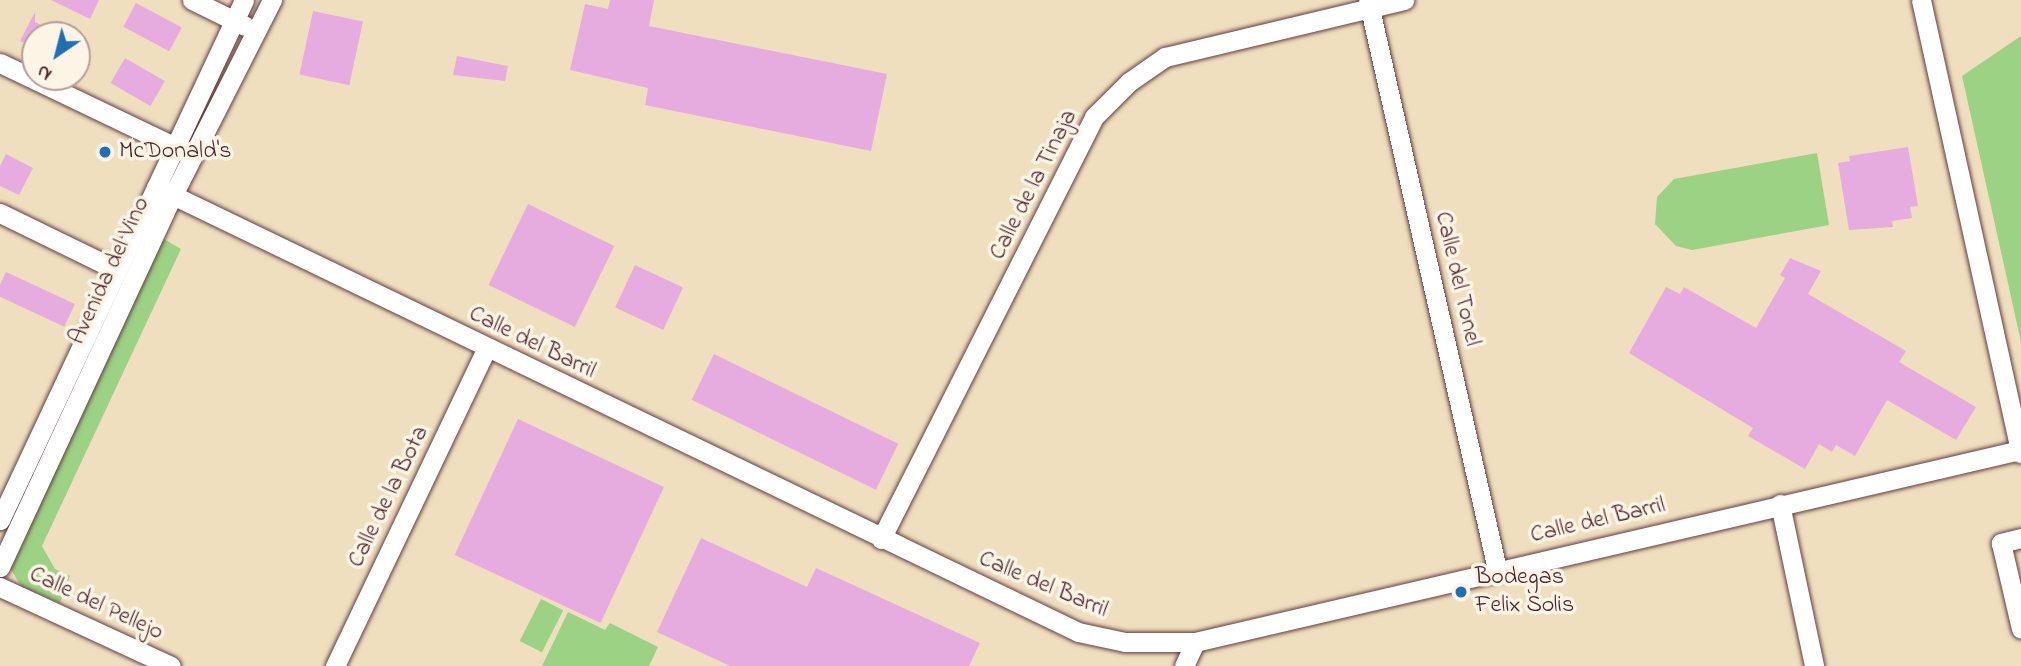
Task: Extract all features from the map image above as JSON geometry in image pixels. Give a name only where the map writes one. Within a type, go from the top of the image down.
[{"type":"street","points":[[192,0],[257,32]]},
{"type":"street","name":"Avenida del Vino","points":[[0,566],[164,191],[174,147],[244,0]]},
{"type":"street","name":"Avenida del Vino","points":[[0,520],[115,269],[257,32],[272,0]]},
{"type":"street","name":"Calle de la Tinaja","points":[[881,538],[1094,117],[1129,82],[1165,57],[1369,3],[1404,0]]},
{"type":"street","points":[[1921,0],[2021,451]]},
{"type":"street","name":"Calle del Tonel","points":[[1369,3],[1497,569]]},
{"type":"street","points":[[0,63],[174,147]]},
{"type":"street","name":"Calle del Barril","points":[[164,191],[1078,632],[1125,642],[1195,642],[1497,569],[2021,451]]},
{"type":"street","points":[[0,213],[115,269]]},
{"type":"street","name":"Calle de la Bota","points":[[335,666],[487,348]]},
{"type":"street","points":[[1780,504],[1814,666]]},
{"type":"street","points":[[2021,538],[2001,543],[2021,629]]},
{"type":"street","name":"Calle del Pellejo","points":[[0,587],[171,666]]},
{"type":"street","points":[[1184,666],[1195,642]]},
{"type":"green space","points":[[2021,36],[2021,342],[1962,76]]},
{"type":"green space","points":[[1817,153],[1829,225],[1692,250],[1676,246],[1655,224],[1657,197],[1674,179]]},
{"type":"green space","points":[[162,238],[181,249],[42,546],[55,569],[70,576],[60,603],[21,586],[7,563]]},
{"type":"green space","points":[[541,599],[563,610],[542,652],[520,641]]},
{"type":"green space","points":[[568,612],[605,630],[610,623],[658,647],[649,666],[542,666]]},
{"type":"building","points":[[51,0],[99,0],[90,19]]},
{"type":"building","points":[[610,0],[654,0],[649,26],[887,74],[871,151],[645,105],[648,88],[570,70],[585,4],[608,9]]},
{"type":"building","points":[[136,3],[182,27],[169,51],[123,27]]},
{"type":"building","points":[[313,11],[363,22],[349,85],[299,75]]},
{"type":"building","points":[[457,56],[508,66],[505,81],[453,75]]},
{"type":"building","points":[[125,58],[165,81],[150,106],[111,83]]},
{"type":"building","points":[[1908,147],[1918,206],[1910,207],[1912,218],[1892,221],[1893,227],[1849,230],[1838,163],[1850,161],[1849,156]]},
{"type":"building","points":[[6,154],[33,168],[19,195],[0,186],[0,166]]},
{"type":"building","points":[[528,204],[614,246],[575,327],[489,285]]},
{"type":"building","points":[[1790,258],[1821,271],[1808,294],[1906,351],[1899,362],[1976,407],[1956,440],[1887,400],[1855,456],[1836,445],[1832,452],[1819,444],[1805,469],[1748,436],[1753,428],[1629,353],[1666,287],[1680,294],[1684,287],[1756,328],[1785,278],[1780,275]]},
{"type":"building","points":[[635,265],[683,287],[663,330],[615,308]]},
{"type":"building","points":[[6,272],[75,304],[64,327],[0,297],[0,285]]},
{"type":"building","points":[[714,354],[898,444],[876,490],[692,400]]},
{"type":"building","points":[[518,419],[664,487],[601,623],[455,555]]},
{"type":"building","points":[[701,538],[807,587],[816,568],[980,643],[969,666],[730,666],[657,632]]},
{"type":"place","name":"McDonald's","points":[[105,152]]},
{"type":"place","name":"Bodegas Felix Solis","points":[[1461,592]]}]
